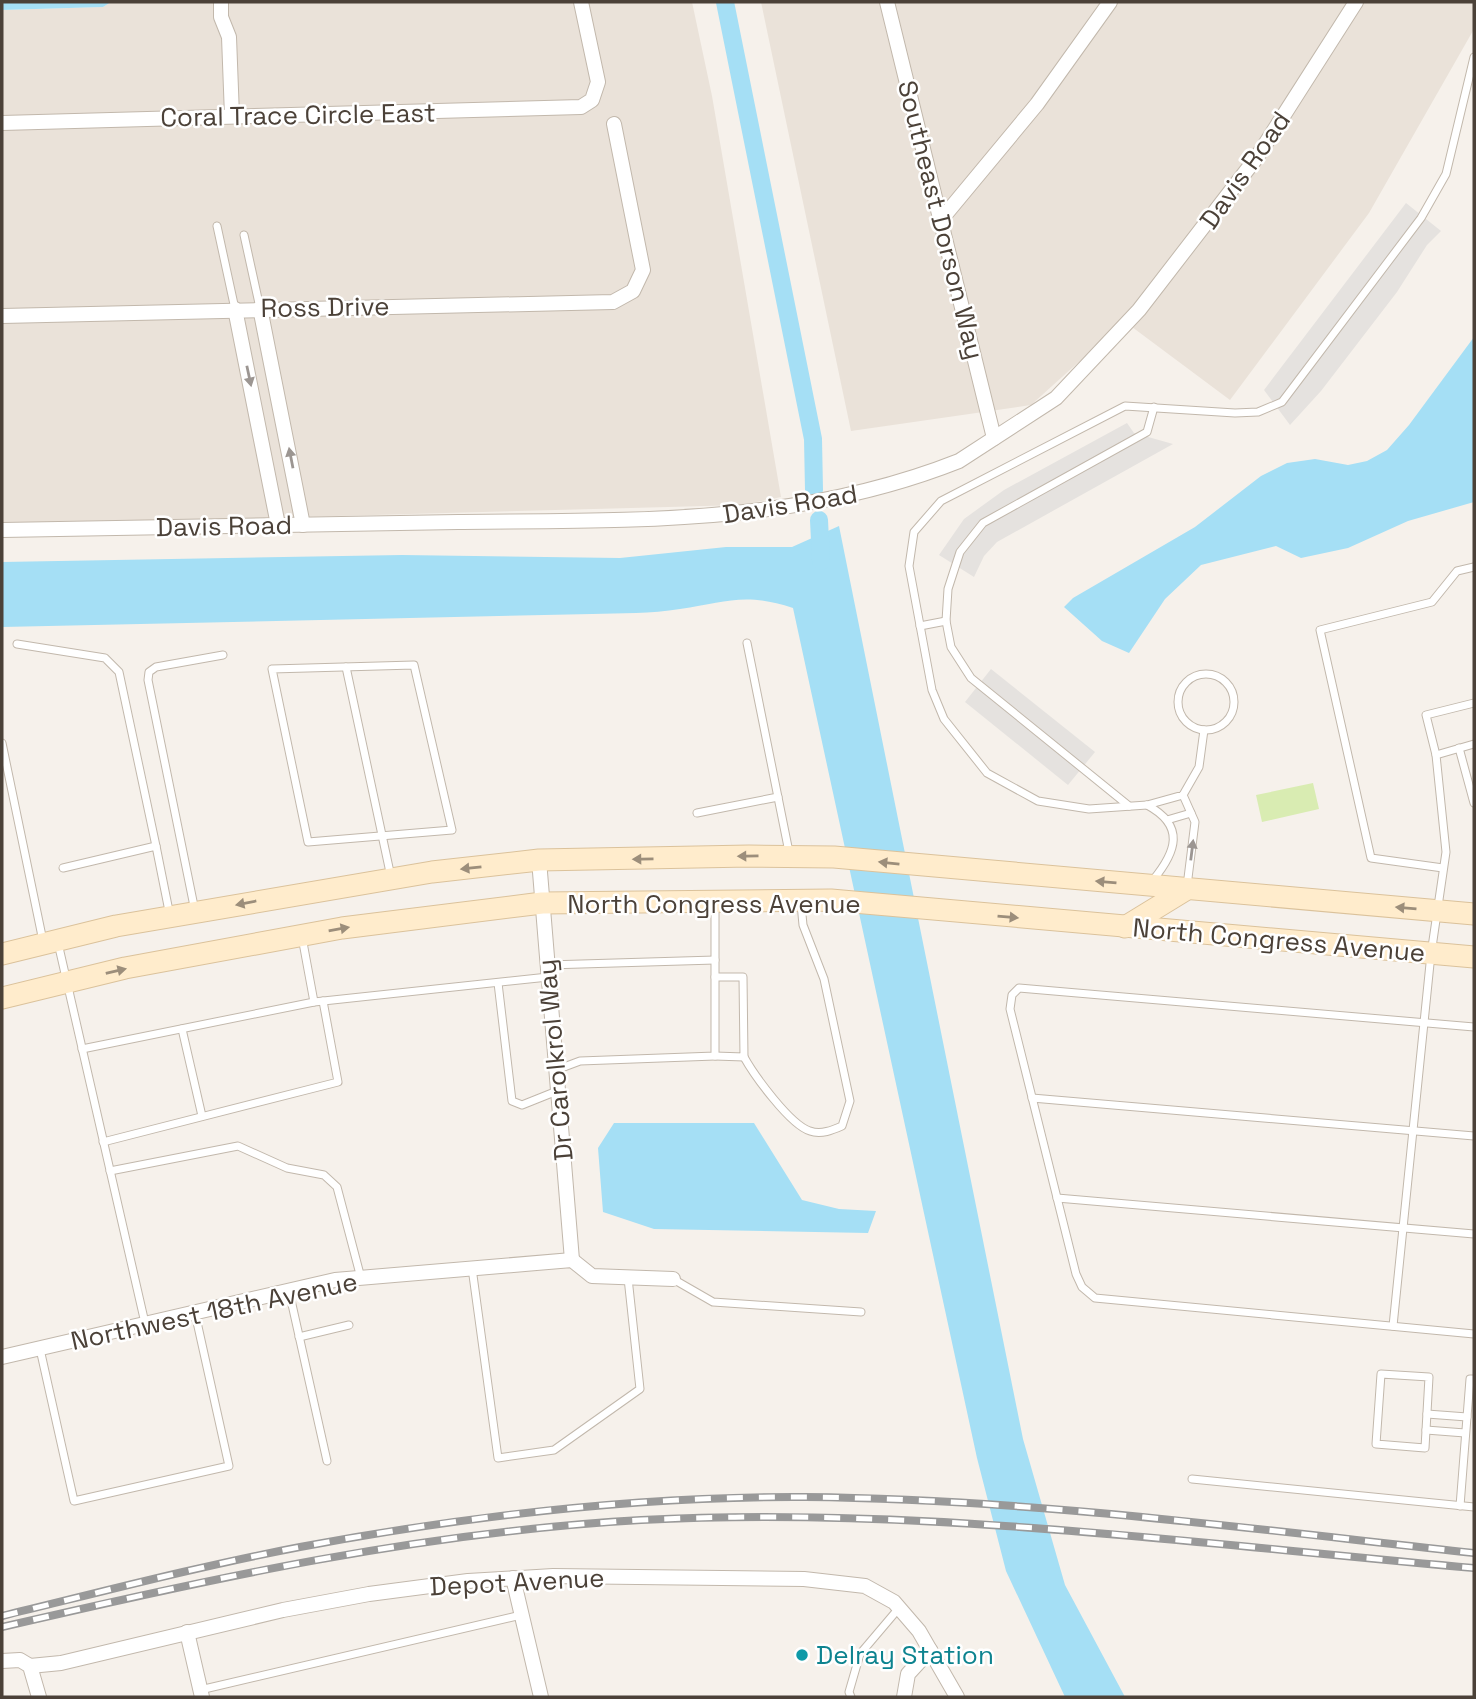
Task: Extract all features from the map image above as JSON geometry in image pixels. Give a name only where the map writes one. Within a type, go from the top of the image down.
[{"type":"main road","name":"North Congress Avenue","points":[[2,954],[171,916],[391,878],[539,860],[834,857],[1474,914]]},
{"type":"main road","points":[[1125,927],[1187,889]]},
{"type":"main road","name":"North Congress Avenue","points":[[2,998],[67,982],[302,936],[437,914],[541,903],[831,900],[1474,957]]},
{"type":"street","points":[[221,2],[221,17],[229,37],[232,116]]},
{"type":"street","name":"Coral Trace Circle East","points":[[2,123],[574,108],[592,100],[598,82],[581,2]]},
{"type":"street","name":"Southeast Dorson Way","points":[[887,2],[994,438]]},
{"type":"street","points":[[940,221],[1037,104],[1110,2]]},
{"type":"street","name":"Davis Road","points":[[2,530],[729,516],[869,492],[959,461],[1056,398],[1139,310],[1257,157],[1356,2]]},
{"type":"street","name":"Ross Drive","points":[[2,316],[613,302],[634,291],[640,281],[642,258],[614,124]]},
{"type":"street","points":[[235,309],[278,525]]},
{"type":"street","points":[[260,309],[303,525]]},
{"type":"street","name":"Dr Carolkrol Way","points":[[539,860],[572,1260]]},
{"type":"street","points":[[572,1260],[592,1276],[673,1279]]},
{"type":"street","name":"Northwest 18th Avenue","points":[[2,1357],[289,1291],[360,1278],[572,1260]]},
{"type":"street","name":"Depot Avenue","points":[[2,1661],[20,1660],[30,1666],[61,1662],[187,1632],[369,1594],[513,1578],[593,1576],[804,1579],[865,1586],[899,1608],[930,1650],[957,1697]]},
{"type":"street","points":[[513,1578],[541,1697]]},
{"type":"street","points":[[187,1632],[201,1694]]},
{"type":"street","points":[[904,1697],[908,1674],[930,1650]]},
{"type":"street","points":[[30,1666],[39,1697]]},
{"type":"lane","points":[[1204,730],[1199,767],[1184,795],[1147,805],[1089,809],[1038,801],[987,773],[944,719],[932,690],[909,566],[914,532],[941,501],[1125,406],[1235,413],[1258,412],[1282,402],[1421,218],[1446,174],[1474,57]]},
{"type":"lane","points":[[217,226],[235,309]]},
{"type":"lane","points":[[244,235],[260,309]]},
{"type":"lane","points":[[1129,806],[971,678],[951,647],[946,621],[948,589],[960,552],[984,523],[1147,432],[1154,407]]},
{"type":"lane","points":[[1444,868],[1371,858],[1320,630],[1432,602],[1457,571],[1474,568]]},
{"type":"lane","points":[[920,626],[946,621]]},
{"type":"lane","points":[[747,643],[790,856]]},
{"type":"lane","points":[[17,644],[105,659],[119,672],[171,916]]},
{"type":"lane","points":[[195,912],[148,680],[149,672],[156,667],[223,655]]},
{"type":"lane","points":[[414,665],[452,830],[308,842],[272,669],[346,667],[414,665]]},
{"type":"lane","points":[[346,667],[391,878]]},
{"type":"lane","points":[[1208,673],[1228,684],[1234,707],[1220,726],[1204,730],[1184,719],[1178,696],[1186,682],[1208,673]]},
{"type":"lane","points":[[1393,1326],[1431,954],[1446,852],[1436,755],[1426,715],[1474,703]]},
{"type":"lane","points":[[2,743],[50,942],[67,982],[145,1324]]},
{"type":"lane","points":[[1436,755],[1474,744]]},
{"type":"lane","points":[[1459,748],[1474,803]]},
{"type":"lane","points":[[1184,795],[1195,822],[1187,889]]},
{"type":"lane","points":[[697,813],[778,797]]},
{"type":"lane","points":[[1147,805],[1167,820],[1174,846],[1170,859],[1149,886]]},
{"type":"lane","points":[[1167,820],[1191,813]]},
{"type":"lane","points":[[63,868],[156,846]]},
{"type":"lane","points":[[715,900],[715,1056]]},
{"type":"lane","points":[[715,977],[743,977],[744,1057],[753,1073],[810,1132],[842,1126],[850,1101],[824,979],[803,925],[801,900]]},
{"type":"lane","points":[[302,936],[314,1002]]},
{"type":"lane","points":[[82,1049],[314,1002],[498,983],[547,971],[715,960]]},
{"type":"lane","points":[[498,983],[512,1101],[522,1105],[557,1091]]},
{"type":"lane","points":[[1474,1027],[1019,988],[1012,995],[1010,1009],[1076,1275],[1082,1287],[1095,1298],[1474,1334]]},
{"type":"lane","points":[[103,1142],[338,1082],[323,1001]]},
{"type":"lane","points":[[182,1029],[202,1116]]},
{"type":"lane","points":[[556,1070],[580,1060],[744,1057]]},
{"type":"lane","points":[[1032,1098],[1474,1136]]},
{"type":"lane","points":[[110,1171],[238,1146],[288,1168],[324,1175],[337,1187],[360,1278]]},
{"type":"lane","points":[[1057,1198],[1474,1234]]},
{"type":"lane","points":[[472,1268],[498,1458],[554,1450],[640,1389],[628,1277]]},
{"type":"lane","points":[[673,1279],[713,1302],[861,1312]]},
{"type":"lane","points":[[289,1291],[327,1461]]},
{"type":"lane","points":[[40,1349],[74,1501],[229,1466],[195,1313]]},
{"type":"lane","points":[[299,1337],[349,1325]]},
{"type":"lane","points":[[1381,1374],[1430,1377],[1427,1413],[1424,1448],[1377,1444],[1381,1374]]},
{"type":"lane","points":[[1460,1506],[1470,1379],[1474,1379]]},
{"type":"lane","points":[[1427,1413],[1467,1417]]},
{"type":"lane","points":[[1426,1430],[1465,1433]]},
{"type":"lane","points":[[1192,1479],[1474,1507]]},
{"type":"lane","points":[[851,1697],[849,1692],[860,1654],[899,1608]]},
{"type":"lane","points":[[201,1694],[521,1615]]},
{"type":"shaded area","points":[[111,2],[692,2],[712,96],[781,497],[742,505],[2,525],[2,10],[103,7]]},
{"type":"shaded area","points":[[761,2],[1474,2],[1474,29],[1369,213],[1230,400],[1124,321],[1031,405],[851,431]]},
{"type":"shaded area","points":[[1406,203],[1441,231],[1427,245],[1397,292],[1321,391],[1290,425],[1264,390]]},
{"type":"shaded area","points":[[1127,423],[1134,433],[1173,444],[997,542],[984,556],[974,577],[939,555],[964,519],[1004,490]]},
{"type":"shaded area","points":[[991,669],[1095,752],[1068,785],[965,702]]},
{"type":"green space","points":[[1313,783],[1319,809],[1262,822],[1256,795]]},
{"type":"water","points":[[2,2],[111,2],[103,7],[2,10]]},
{"type":"water","points":[[1474,337],[1474,502],[1408,521],[1348,548],[1301,558],[1276,546],[1201,565],[1165,599],[1129,653],[1102,641],[1064,607],[1073,598],[1195,527],[1261,476],[1287,463],[1315,459],[1348,465],[1367,461],[1387,450],[1409,425]]},
{"type":"water","points":[[839,526],[1023,1439],[1065,1585],[1125,1697],[1065,1697],[1006,1571],[977,1458],[793,608],[748,599],[669,611],[636,613],[2,627],[2,562],[402,555],[620,558],[726,547],[792,547]]},
{"type":"water","points":[[614,1123],[754,1123],[802,1200],[839,1209],[876,1211],[868,1233],[654,1229],[603,1212],[598,1148]]},
{"type":"waterway","points":[[725,2],[813,439],[814,490]]},
{"type":"waterway","points":[[819,520],[821,561]]},
{"type":"railway","points":[[2,1616],[225,1562],[362,1536],[488,1517],[678,1500],[805,1497],[973,1503],[1224,1525],[1474,1553]]},
{"type":"railway","points":[[2,1627],[160,1591],[399,1546],[560,1526],[641,1520],[850,1518],[954,1523],[1474,1568]]},
{"type":"place","name":"Delray Station","points":[[802,1655]]}]
